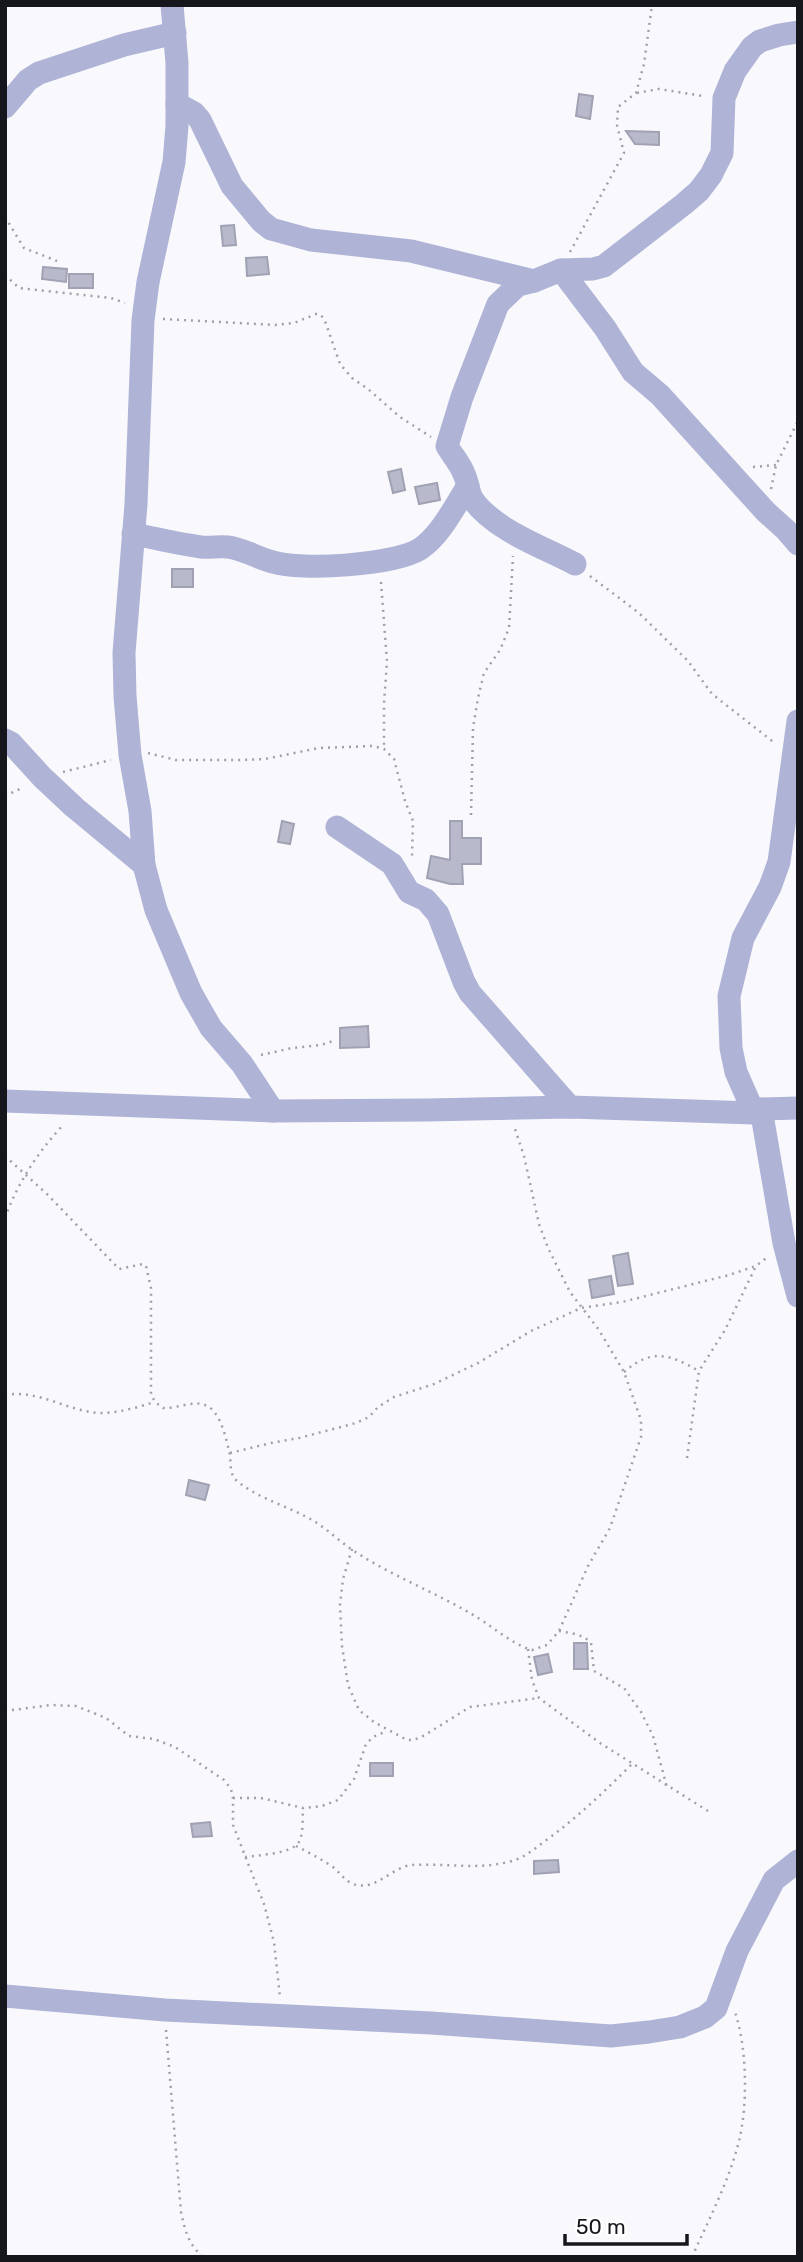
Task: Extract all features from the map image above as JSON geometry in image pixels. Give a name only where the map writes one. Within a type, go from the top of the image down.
[{"type":"street","points":[[172,5],[177,104],[174,162],[148,282],[143,320],[137,490],[124,653],[130,755],[140,811],[144,865],[156,910],[171,950],[211,1028],[242,1064],[273,1111]]},
{"type":"street","points":[[575,564],[515,535],[486,514],[472,498],[464,474],[448,450],[447,444],[462,397],[498,304],[519,285],[561,270],[604,266],[699,191],[722,153],[724,98],[736,71],[752,47],[761,41],[798,32]]},
{"type":"street","points":[[5,107],[28,80],[39,73],[124,45],[175,33]]},
{"type":"street","points":[[177,104],[194,113],[200,120],[232,186],[271,229],[311,240],[411,251],[534,281]]},
{"type":"street","points":[[561,270],[605,328],[633,372],[660,395],[798,544]]},
{"type":"street","points":[[133,534],[201,547],[226,547],[245,551],[274,563],[331,565],[379,561],[398,558],[419,550],[431,540],[468,486]]},
{"type":"street","points":[[798,721],[779,862],[770,887],[743,938],[729,996],[731,1048],[736,1072],[758,1111],[784,1243],[798,1296]]},
{"type":"street","points":[[5,740],[29,760],[42,777],[144,865]]},
{"type":"street","points":[[337,827],[392,864],[409,892],[426,900],[438,914],[470,993],[570,1107]]},
{"type":"street","points":[[5,1101],[273,1111],[570,1107],[758,1111],[798,1108]]},
{"type":"street","points":[[5,1996],[165,2010],[611,2036],[680,2027],[705,2017],[716,2008],[737,1951],[774,1880],[798,1861]]},
{"type":"path","points":[[636,93],[652,5]]},
{"type":"path","points":[[561,270],[624,153],[617,125],[618,107],[636,93],[660,89],[724,98]]},
{"type":"path","points":[[5,217],[24,248],[57,261]]},
{"type":"path","points":[[5,275],[19,288],[111,298],[127,304],[143,320],[275,325],[321,315],[340,364],[352,378],[423,434],[447,444]]},
{"type":"path","points":[[766,512],[776,465],[798,421]]},
{"type":"path","points":[[471,815],[475,718],[484,673],[500,650],[509,628],[515,535]]},
{"type":"path","points":[[379,561],[387,662],[384,749]]},
{"type":"path","points":[[575,564],[639,613],[688,661],[712,694],[792,758]]},
{"type":"path","points":[[42,777],[147,753],[176,760],[240,760],[265,759],[319,748],[373,746],[384,749],[394,759],[413,821],[409,892]]},
{"type":"path","points":[[242,1064],[260,1055],[336,1040]]},
{"type":"path","points":[[5,1218],[13,1195],[39,1153],[83,1103]]},
{"type":"path","points":[[5,1156],[48,1195],[119,1269],[143,1264],[146,1266],[151,1288],[149,1386],[155,1402],[170,1409],[206,1405],[213,1411],[222,1427],[230,1454],[231,1473],[235,1479],[258,1495],[316,1522],[352,1549],[407,1582],[468,1612],[528,1649],[539,1650],[559,1631],[579,1585],[610,1528],[640,1437],[641,1420],[624,1372],[599,1330],[561,1277],[539,1224],[510,1109]]},
{"type":"path","points":[[230,1454],[356,1423],[369,1417],[378,1407],[394,1397],[434,1384],[478,1363],[531,1331],[581,1308],[622,1302],[729,1275],[757,1266],[784,1243]]},
{"type":"path","points":[[687,1458],[699,1371],[725,1330],[757,1266]]},
{"type":"path","points":[[624,1372],[635,1362],[655,1355],[668,1356],[699,1371]]},
{"type":"path","points":[[5,1395],[35,1395],[101,1413],[155,1402]]},
{"type":"path","points":[[352,1549],[343,1579],[340,1605],[348,1685],[359,1710],[387,1731],[407,1740],[414,1740],[470,1707],[538,1698]]},
{"type":"path","points":[[559,1631],[588,1640],[591,1643],[594,1671],[627,1691],[653,1736],[667,1787]]},
{"type":"path","points":[[528,1649],[532,1680],[538,1698],[600,1743],[708,1811]]},
{"type":"path","points":[[5,1711],[51,1705],[76,1706],[106,1718],[129,1736],[155,1739],[175,1747],[224,1780],[231,1789],[233,1798],[233,1825],[264,1904],[274,1942],[281,2015]]},
{"type":"path","points":[[233,1798],[261,1798],[303,1808],[322,1806],[338,1800],[354,1779],[366,1745],[373,1737],[387,1731]]},
{"type":"path","points":[[296,1846],[327,1863],[355,1885],[381,1881],[410,1865],[493,1865],[509,1862],[523,1857],[570,1824],[633,1763]]},
{"type":"path","points":[[245,1857],[274,1853],[296,1846],[302,1828],[303,1808]]},
{"type":"path","points":[[692,2257],[740,2140],[745,2088],[743,2047],[734,2008],[723,1991]]},
{"type":"path","points":[[165,2010],[181,2212],[192,2248],[203,2257]]},
{"type":"building","points":[[579,94],[593,96],[590,119],[576,116]]},
{"type":"building","points":[[626,131],[659,132],[659,145],[635,144]]},
{"type":"building","points":[[234,225],[236,245],[223,246],[221,226]]},
{"type":"building","points":[[267,257],[269,274],[247,276],[246,258]]},
{"type":"building","points":[[43,267],[67,269],[66,282],[42,279]]},
{"type":"building","points":[[69,274],[93,274],[93,288],[69,288]]},
{"type":"building","points":[[401,469],[405,490],[393,493],[388,472]]},
{"type":"building","points":[[437,483],[440,500],[419,504],[415,487]]},
{"type":"building","points":[[172,569],[193,569],[193,587],[172,587]]},
{"type":"building","points":[[282,821],[294,824],[290,844],[278,842]]},
{"type":"building","points":[[450,821],[462,821],[462,838],[481,838],[481,864],[462,864],[463,884],[450,884],[427,878],[431,856],[450,860]]},
{"type":"building","points":[[368,1026],[369,1047],[340,1048],[340,1028]]},
{"type":"building","points":[[628,1253],[633,1284],[618,1286],[613,1256]]},
{"type":"building","points":[[611,1276],[614,1294],[592,1298],[589,1280]]},
{"type":"building","points":[[189,1480],[209,1485],[205,1500],[186,1495]]},
{"type":"building","points":[[574,1643],[587,1643],[588,1669],[574,1669]]},
{"type":"building","points":[[548,1654],[552,1672],[538,1675],[534,1657]]},
{"type":"building","points":[[370,1763],[393,1763],[393,1776],[370,1776]]},
{"type":"building","points":[[210,1822],[212,1836],[193,1837],[191,1824]]},
{"type":"building","points":[[558,1860],[559,1872],[534,1874],[534,1861]]}]
